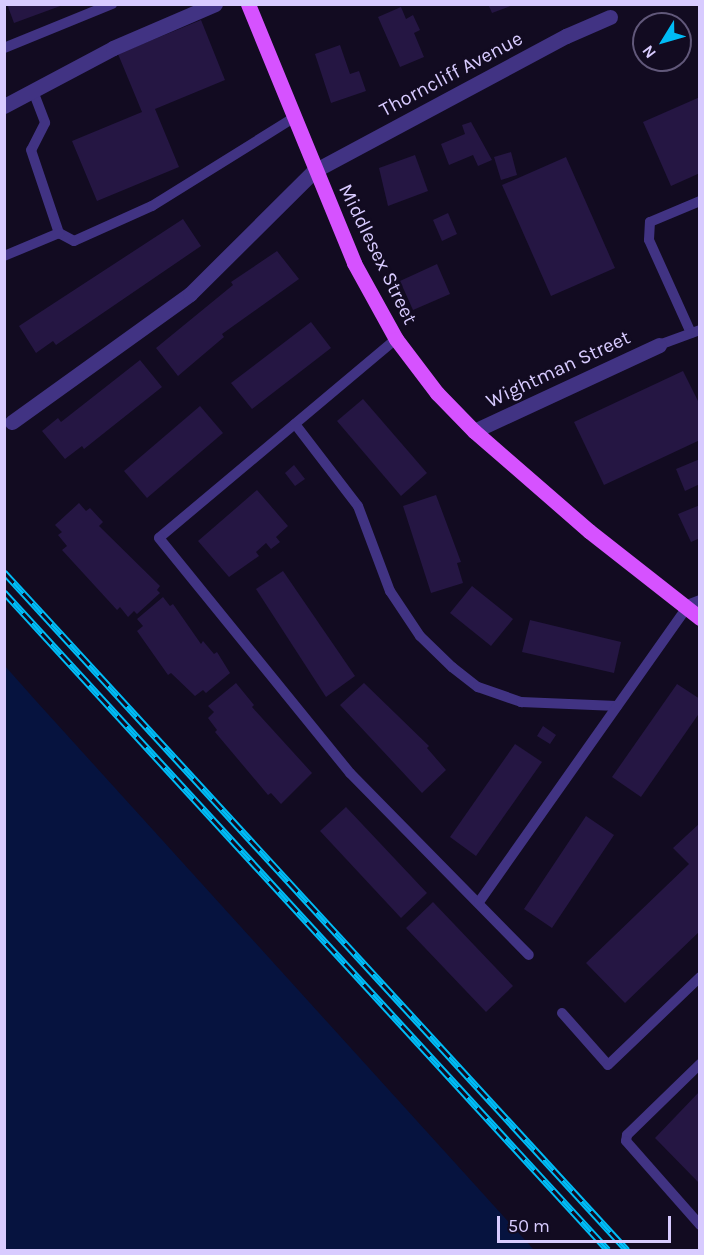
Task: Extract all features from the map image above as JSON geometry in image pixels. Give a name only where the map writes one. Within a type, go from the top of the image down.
[{"type":"main road","name":"Middlesex Street","points":[[248,4],[292,118],[354,262],[396,339],[436,393],[474,431],[589,531],[693,604],[699,618]]},
{"type":"street","points":[[4,106],[144,33],[215,4]]},
{"type":"street","name":"Thorncliff Avenue","points":[[12,422],[189,294],[314,171],[566,36],[610,17]]},
{"type":"street","name":"Wightman Street","points":[[474,431],[659,345]]},
{"type":"lane","points":[[4,48],[112,4]]},
{"type":"lane","points":[[33,91],[45,123],[31,150],[59,233],[74,241],[152,206],[292,118]]},
{"type":"lane","points":[[659,345],[695,331],[649,240],[650,222],[699,201]]},
{"type":"lane","points":[[4,256],[59,233]]},
{"type":"lane","points":[[396,339],[159,538],[350,773],[529,955]]},
{"type":"lane","points":[[295,424],[358,506],[390,591],[420,636],[452,667],[478,687],[521,702],[617,706]]},
{"type":"lane","points":[[479,902],[617,706],[693,604]]},
{"type":"lane","points":[[562,1013],[608,1065],[699,977]]},
{"type":"lane","points":[[699,1064],[627,1135],[626,1142],[699,1226]]},
{"type":"shaded area","points":[[5,666],[37,702],[534,1250],[5,1250]]},
{"type":"building","points":[[7,4],[63,4],[63,5],[14,23]]},
{"type":"building","points":[[488,4],[513,4],[513,5],[492,13]]},
{"type":"building","points":[[401,7],[406,19],[413,15],[420,30],[414,33],[424,57],[400,67],[378,17]]},
{"type":"building","points":[[201,20],[225,80],[155,109],[179,167],[97,201],[72,141],[142,112],[118,54]]},
{"type":"building","points":[[340,45],[350,74],[359,71],[366,91],[331,103],[315,54]]},
{"type":"building","points":[[700,97],[700,173],[671,186],[643,122]]},
{"type":"building","points":[[471,122],[492,160],[478,166],[473,155],[449,165],[441,144],[465,134],[462,125]]},
{"type":"building","points":[[511,152],[517,175],[501,180],[494,157]]},
{"type":"building","points":[[415,155],[428,191],[388,206],[379,168]]},
{"type":"building","points":[[566,157],[615,268],[551,296],[502,185]]},
{"type":"building","points":[[448,213],[457,234],[442,241],[433,220]]},
{"type":"building","points":[[183,219],[201,246],[56,345],[53,341],[36,353],[19,326]]},
{"type":"building","points":[[277,251],[299,279],[222,334],[224,337],[178,376],[156,348],[233,285],[231,282]]},
{"type":"building","points":[[437,264],[450,294],[413,310],[400,281]]},
{"type":"building","points":[[311,322],[331,348],[252,409],[231,383]]},
{"type":"building","points":[[140,360],[162,387],[84,449],[82,446],[65,459],[42,431],[58,418],[61,422]]},
{"type":"building","points":[[683,371],[700,405],[700,440],[604,485],[574,422]]},
{"type":"building","points":[[363,399],[427,473],[401,496],[337,421]]},
{"type":"building","points":[[200,406],[223,433],[147,498],[124,471]]},
{"type":"building","points":[[700,459],[700,484],[685,491],[676,469]]},
{"type":"building","points":[[294,465],[305,479],[295,486],[285,473]]},
{"type":"building","points":[[257,490],[288,526],[276,537],[280,542],[271,549],[266,543],[256,552],[259,556],[229,577],[198,541]]},
{"type":"building","points":[[436,495],[461,562],[457,563],[463,583],[431,593],[403,506]]},
{"type":"building","points":[[79,503],[86,511],[90,508],[103,522],[99,526],[160,586],[157,590],[160,593],[137,614],[134,611],[128,617],[120,607],[117,610],[62,550],[67,546],[58,535],[62,532],[55,525]]},
{"type":"building","points":[[700,505],[700,538],[691,542],[678,514]]},
{"type":"building","points":[[283,571],[355,676],[326,697],[256,589]]},
{"type":"building","points":[[472,586],[513,619],[491,646],[450,613]]},
{"type":"building","points":[[163,597],[170,606],[173,604],[201,644],[203,641],[214,654],[217,652],[230,673],[206,693],[203,690],[195,696],[171,673],[168,675],[137,631],[143,626],[137,619]]},
{"type":"building","points":[[530,620],[621,642],[614,673],[522,652]]},
{"type":"building","points":[[236,683],[254,705],[252,707],[312,773],[281,804],[271,793],[268,795],[215,732],[217,730],[208,718],[214,712],[208,706]]},
{"type":"building","points":[[364,683],[429,746],[427,748],[446,770],[422,793],[340,705]]},
{"type":"building","points":[[677,684],[700,699],[700,712],[641,797],[612,777]]},
{"type":"building","points":[[543,726],[556,735],[550,744],[537,736]]},
{"type":"building","points":[[515,744],[542,762],[476,856],[450,837]]},
{"type":"building","points":[[346,807],[427,893],[401,918],[320,831]]},
{"type":"building","points":[[586,816],[614,835],[552,928],[524,909]]},
{"type":"building","points":[[700,823],[700,931],[625,1003],[586,963],[689,864],[673,848]]},
{"type":"building","points":[[433,902],[513,986],[486,1012],[406,928]]},
{"type":"building","points":[[700,1091],[700,1184],[655,1138]]},
{"type":"railway","points":[[4,572],[627,1250]]},
{"type":"railway","points":[[4,592],[608,1250]]}]
